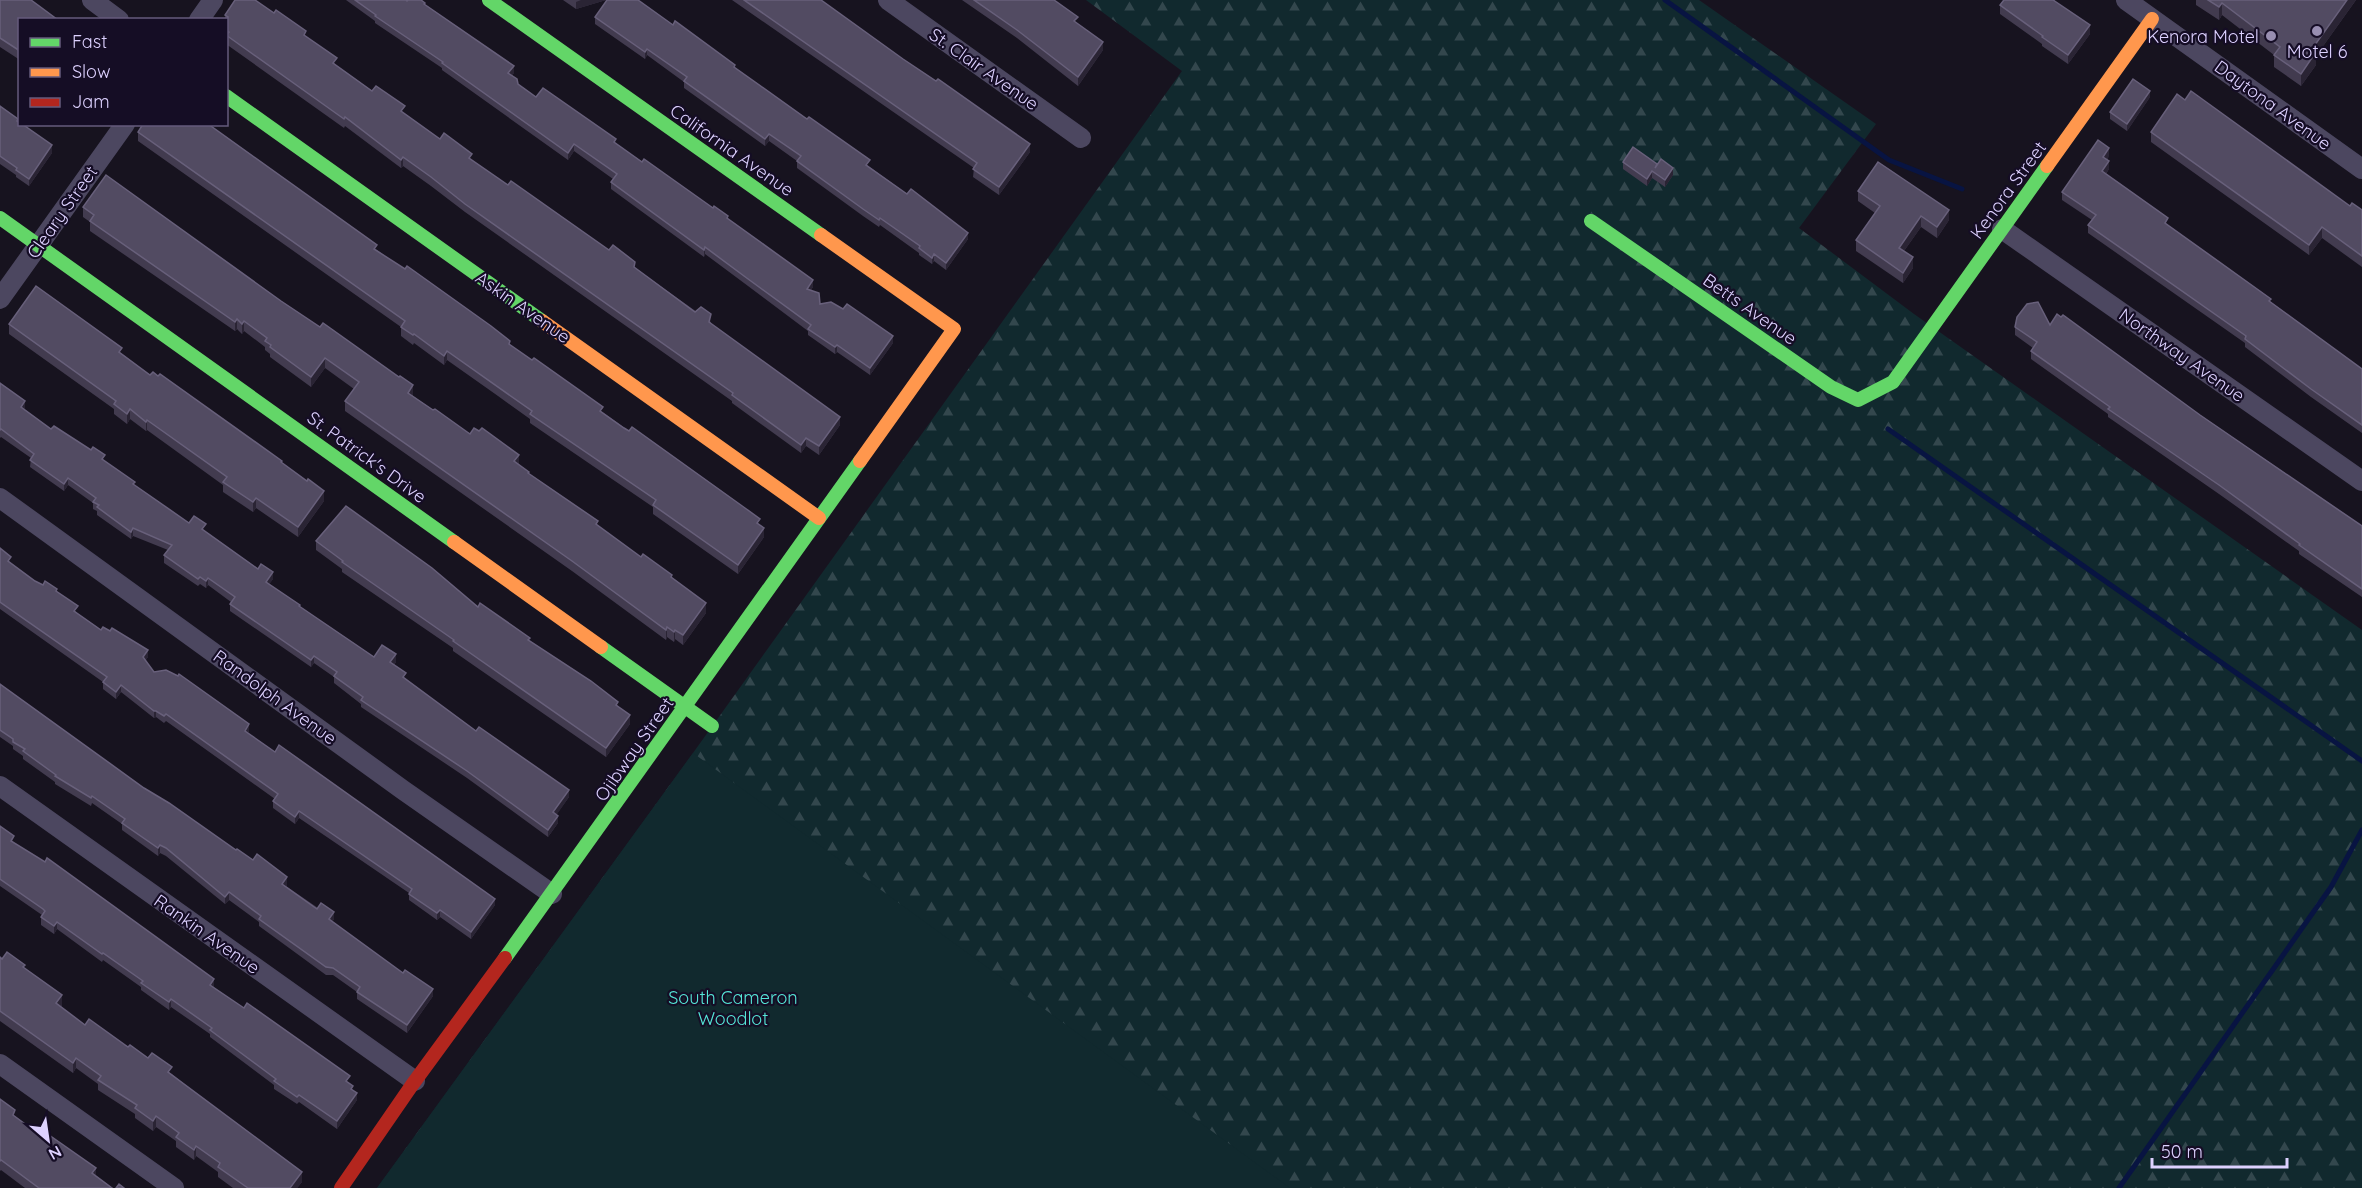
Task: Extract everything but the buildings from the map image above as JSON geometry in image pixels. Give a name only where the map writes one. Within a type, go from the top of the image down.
[{"type":"street","points":[[92,0],[116,18]]},
{"type":"street","points":[[200,18],[213,0]]},
{"type":"street","name":"California Avenue","points":[[489,0],[954,329]]},
{"type":"street","name":"St. Clair Avenue","points":[[888,0],[1081,138]]},
{"type":"street","name":"Daytona Avenue","points":[[2126,0],[2362,169]]},
{"type":"street","name":"Kenora Street","points":[[1893,382],[2152,19]]},
{"type":"street","name":"Askin Avenue","points":[[228,97],[819,518]]},
{"type":"street","name":"Cleary Street","points":[[0,299],[123,126]]},
{"type":"street","name":"St. Patrick's Drive","points":[[0,218],[712,726]]},
{"type":"street","name":"Betts Avenue","points":[[1591,221],[1832,387],[1858,400],[1893,382]]},
{"type":"street","name":"Northway Avenue","points":[[2002,229],[2362,481]]},
{"type":"street","name":"Ojibway Street","points":[[341,1188],[954,329]]},
{"type":"street","name":"Randolph Avenue","points":[[0,498],[403,790],[552,894]]},
{"type":"street","name":"Rankin Avenue","points":[[0,786],[415,1082]]},
{"type":"street","points":[[0,1064],[174,1188]]},
{"type":"green space","points":[[1086,0],[1699,0],[1876,124],[1799,228],[1914,314],[2362,630],[2362,1188],[377,1188],[693,753],[1182,71]]},
{"type":"green space","name":"South Cameron Woodlot","points":[[693,753],[1290,1188],[377,1188]]},
{"type":"waterway","points":[[1665,0],[1889,160],[1962,189]]},
{"type":"waterway","points":[[1888,429],[2362,761]]},
{"type":"waterway","points":[[2119,1188],[2331,887],[2362,830]]},
{"type":"traffic: fast","points":[[489,0],[821,235]]},
{"type":"traffic: fast","points":[[228,97],[542,321]]},
{"type":"traffic: fast","points":[[1591,221],[1831,387],[1858,400],[1893,382],[2047,166]]},
{"type":"traffic: fast","points":[[0,218],[454,542]]},
{"type":"traffic: fast","points":[[505,958],[860,461]]},
{"type":"traffic: fast","points":[[601,647],[712,726]]},
{"type":"traffic: slow","points":[[2047,166],[2152,19]]},
{"type":"traffic: slow","points":[[821,235],[954,329],[860,461]]},
{"type":"traffic: slow","points":[[542,321],[819,518]]},
{"type":"traffic: slow","points":[[454,542],[601,647]]},
{"type":"traffic: jam","points":[[341,1188],[412,1085],[505,958]]},
{"type":"place","name":"Motel 6","points":[[2317,31]]},
{"type":"place","name":"Kenora Motel","points":[[2271,36]]}]
